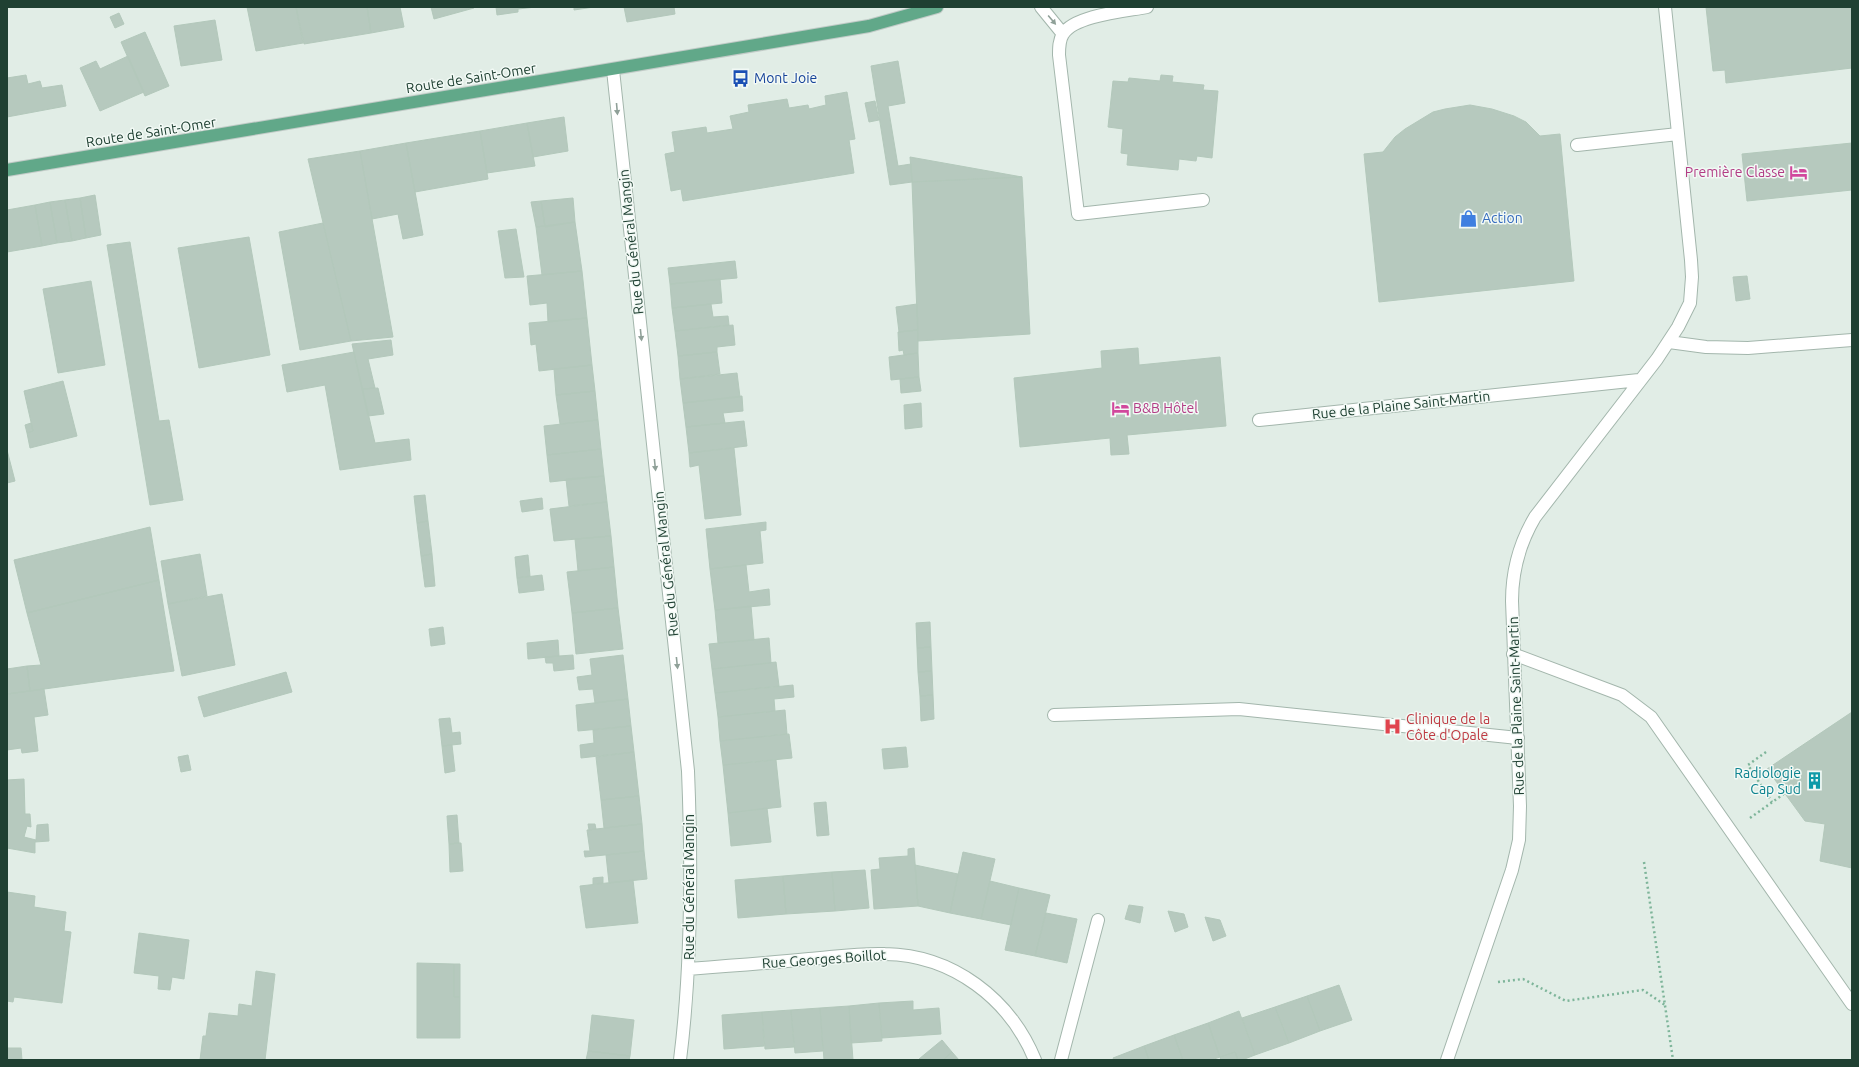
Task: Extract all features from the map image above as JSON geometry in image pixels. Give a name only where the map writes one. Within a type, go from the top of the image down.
[{"type":"main road","name":"Route de Saint-Omer","points":[[7,170],[613,70],[869,26],[938,7]]},
{"type":"street","points":[[1041,7],[1063,34]]},
{"type":"street","points":[[1148,7],[1079,22],[1063,34],[1059,55],[1078,214],[1203,200]]},
{"type":"street","name":"Rue de la Plaine Saint-Martin","points":[[1447,1060],[1516,855],[1520,826],[1518,738],[1513,654],[1512,584],[1516,557],[1535,517],[1669,342],[1685,315],[1690,303],[1692,290],[1691,260],[1665,7]]},
{"type":"street","name":"Rue du Général Mangin","points":[[613,70],[686,745],[691,830],[688,969],[680,1060]]},
{"type":"street","points":[[1577,145],[1678,134]]},
{"type":"street","points":[[1669,342],[1706,347],[1748,348],[1852,340]]},
{"type":"street","name":"Rue de la Plaine Saint-Martin","points":[[1258,420],[1639,380]]},
{"type":"street","points":[[1513,654],[1622,694],[1641,708],[1660,727],[1852,1004]]},
{"type":"street","points":[[1054,715],[1239,708],[1518,738]]},
{"type":"street","points":[[1061,1060],[1098,920]]},
{"type":"street","name":"Rue Georges Boillot","points":[[688,969],[868,954],[904,955],[922,959],[958,972],[998,1002],[1016,1026],[1035,1060]]},
{"type":"path","points":[[1766,752],[1748,765],[1772,802]]},
{"type":"path","points":[[1732,831],[1785,793]]},
{"type":"path","points":[[1644,862],[1673,1060]]},
{"type":"path","points":[[1472,985],[1523,979],[1566,1001],[1643,990],[1665,1005]]},
{"type":"building","points":[[247,7],[296,7],[303,43],[256,51]]},
{"type":"building","points":[[296,7],[367,7],[371,33],[304,44]]},
{"type":"building","points":[[367,7],[400,7],[404,27],[371,33]]},
{"type":"building","points":[[431,7],[474,7],[474,8],[434,19]]},
{"type":"building","points":[[496,7],[536,7],[518,9],[518,12],[497,15]]},
{"type":"building","points":[[574,7],[594,7],[574,10]]},
{"type":"building","points":[[624,7],[674,7],[675,14],[627,22]]},
{"type":"building","points":[[1706,7],[1852,7],[1852,68],[1726,83],[1725,70],[1713,71]]},
{"type":"building","points":[[119,13],[124,24],[115,28],[110,17]]},
{"type":"building","points":[[215,20],[222,60],[181,66],[174,26]]},
{"type":"building","points":[[145,32],[169,86],[145,96],[121,42]]},
{"type":"building","points":[[128,56],[144,92],[100,111],[80,68],[96,61],[100,69]]},
{"type":"building","points":[[898,61],[905,103],[888,106],[898,166],[911,164],[912,182],[890,185],[871,66]]},
{"type":"building","points":[[26,75],[28,84],[40,81],[42,88],[62,85],[66,106],[7,117],[7,78]]},
{"type":"building","points":[[1161,75],[1173,76],[1172,82],[1204,85],[1203,90],[1218,91],[1212,158],[1197,156],[1196,161],[1179,159],[1178,170],[1127,165],[1128,154],[1121,153],[1123,129],[1108,127],[1113,81],[1128,82],[1129,78],[1160,81]]},
{"type":"building","points":[[847,92],[855,139],[849,140],[854,173],[683,201],[681,189],[671,191],[665,154],[675,152],[672,132],[706,127],[707,133],[733,129],[730,116],[749,112],[748,105],[787,99],[789,108],[808,105],[809,109],[826,105],[825,96]]},
{"type":"building","points":[[875,101],[879,120],[869,122],[865,103]]},
{"type":"building","name":"Action","points":[[1470,105],[1492,109],[1514,116],[1526,122],[1540,136],[1560,134],[1574,281],[1379,302],[1364,154],[1383,152],[1395,137],[1405,129],[1433,112]]},
{"type":"building","points":[[564,117],[568,151],[533,157],[527,123]]},
{"type":"building","points":[[527,123],[535,166],[487,173],[480,131]]},
{"type":"building","points":[[480,131],[488,179],[415,192],[406,143]]},
{"type":"building","points":[[406,143],[423,235],[403,239],[398,214],[372,219],[360,151]]},
{"type":"building","name":"Première Classe","points":[[1852,143],[1852,190],[1747,201],[1742,154]]},
{"type":"building","points":[[360,151],[393,337],[351,341],[308,159]]},
{"type":"building","points":[[910,157],[1022,177],[912,182]]},
{"type":"building","points":[[1022,177],[1030,334],[918,341],[912,182]]},
{"type":"building","points":[[95,195],[101,235],[86,238],[80,198]]},
{"type":"building","points":[[80,198],[86,238],[72,241],[65,200]]},
{"type":"building","points":[[573,198],[575,222],[545,227],[541,201]]},
{"type":"building","points":[[65,200],[72,241],[57,243],[50,202]]},
{"type":"building","points":[[541,201],[545,226],[536,227],[531,202]]},
{"type":"building","points":[[50,202],[57,243],[42,246],[35,205]]},
{"type":"building","points":[[35,205],[42,246],[7,252],[7,210]]},
{"type":"building","points":[[575,222],[582,271],[542,275],[536,227]]},
{"type":"building","points":[[323,223],[351,341],[300,350],[279,232]]},
{"type":"building","points":[[516,229],[524,277],[505,278],[498,231]]},
{"type":"building","points":[[249,237],[270,355],[199,368],[178,248]]},
{"type":"building","points":[[130,242],[159,421],[169,420],[183,500],[150,505],[107,245]]},
{"type":"building","points":[[735,261],[737,278],[670,284],[668,268]]},
{"type":"building","points":[[582,271],[587,318],[548,322],[547,303],[530,305],[527,276]]},
{"type":"building","points":[[1747,276],[1750,299],[1736,301],[1733,277]]},
{"type":"building","points":[[720,279],[722,303],[672,308],[670,284]]},
{"type":"building","points":[[91,281],[105,365],[58,373],[43,289]]},
{"type":"building","points":[[711,304],[713,317],[728,316],[729,325],[675,331],[672,308]]},
{"type":"building","points":[[917,304],[918,330],[899,332],[896,307]]},
{"type":"building","points":[[587,318],[592,365],[539,371],[536,344],[531,345],[529,323]]},
{"type":"building","points":[[733,325],[735,345],[717,347],[717,352],[678,356],[675,331]]},
{"type":"building","points":[[918,330],[918,353],[904,355],[903,350],[899,351],[898,332]]},
{"type":"building","points":[[391,340],[393,355],[368,359],[375,388],[362,389],[352,344]]},
{"type":"building","points":[[1138,348],[1139,365],[1220,357],[1226,426],[1127,435],[1129,454],[1111,455],[1110,438],[1020,447],[1014,378],[1102,368],[1101,351]]},
{"type":"building","points":[[354,352],[375,443],[409,439],[411,460],[340,470],[325,385],[287,392],[282,365]]},
{"type":"building","points":[[717,352],[720,374],[680,379],[678,356]]},
{"type":"building","points":[[918,353],[919,377],[891,380],[889,357]]},
{"type":"building","points":[[592,365],[595,391],[556,395],[554,369]]},
{"type":"building","points":[[737,373],[740,397],[683,403],[680,379]]},
{"type":"building","points":[[919,377],[921,391],[901,393],[900,379]]},
{"type":"building","points":[[63,381],[77,436],[30,448],[27,433],[33,431],[24,391]]},
{"type":"building","points":[[378,388],[384,414],[368,416],[362,389]]},
{"type":"building","points":[[595,391],[598,420],[560,424],[556,395]]},
{"type":"building","points":[[742,396],[743,411],[723,413],[725,423],[686,427],[683,403]]},
{"type":"building","points":[[921,403],[922,427],[905,429],[904,405]]},
{"type":"building","points":[[598,420],[601,449],[547,455],[544,426]]},
{"type":"building","points":[[744,421],[747,446],[689,453],[686,427]]},
{"type":"building","points":[[31,423],[33,431],[27,433],[25,425]]},
{"type":"building","points":[[734,448],[741,515],[705,519],[699,465],[690,467],[689,453]]},
{"type":"building","points":[[601,449],[604,476],[550,482],[547,455]]},
{"type":"building","points":[[7,450],[15,481],[7,483]]},
{"type":"building","points":[[604,476],[607,502],[569,506],[566,479]]},
{"type":"building","points":[[425,495],[428,521],[417,523],[414,496]]},
{"type":"building","points":[[542,498],[543,509],[522,512],[520,501]]},
{"type":"building","points":[[607,502],[611,536],[554,541],[550,509]]},
{"type":"building","points":[[428,521],[432,554],[421,556],[417,523]]},
{"type":"building","points":[[766,522],[766,530],[760,531],[763,563],[710,569],[706,529]]},
{"type":"building","points":[[150,527],[159,580],[27,613],[14,560]]},
{"type":"building","points":[[611,536],[614,567],[578,571],[575,539]]},
{"type":"building","points":[[200,554],[207,596],[168,604],[161,561]]},
{"type":"building","points":[[432,554],[435,586],[425,587],[421,556]]},
{"type":"building","points":[[528,555],[530,576],[517,578],[515,557]]},
{"type":"building","points":[[746,565],[749,592],[769,589],[770,605],[715,610],[710,569]]},
{"type":"building","points":[[614,567],[618,608],[572,613],[567,572]]},
{"type":"building","points":[[542,575],[544,590],[519,593],[517,578]]},
{"type":"building","points":[[159,580],[174,671],[30,691],[27,666],[41,665],[27,613]]},
{"type":"building","points":[[222,594],[235,665],[182,676],[168,604]]},
{"type":"building","points":[[751,606],[754,640],[718,643],[715,610]]},
{"type":"building","points":[[618,608],[623,649],[576,654],[572,613]]},
{"type":"building","points":[[930,622],[931,647],[917,648],[916,623]]},
{"type":"building","points":[[443,627],[445,644],[431,646],[429,629]]},
{"type":"building","points":[[769,638],[771,663],[712,669],[709,644]]},
{"type":"building","points":[[558,640],[559,656],[528,659],[527,643]]},
{"type":"building","points":[[931,647],[932,671],[918,672],[917,648]]},
{"type":"building","points":[[573,655],[574,669],[554,671],[553,663],[546,663],[545,657]]},
{"type":"building","points":[[623,655],[628,699],[595,703],[593,689],[579,690],[577,677],[592,675],[590,659]]},
{"type":"building","points":[[776,662],[779,686],[715,693],[712,669]]},
{"type":"building","points":[[27,666],[30,691],[7,694],[7,669]]},
{"type":"building","points":[[932,671],[933,695],[920,696],[918,672]]},
{"type":"building","points":[[286,672],[292,692],[204,717],[198,697]]},
{"type":"building","points":[[793,685],[794,697],[774,699],[775,711],[718,717],[715,693]]},
{"type":"building","points":[[44,689],[48,715],[34,717],[38,751],[22,753],[21,748],[7,750],[7,694]]},
{"type":"building","points":[[933,695],[934,719],[921,721],[920,696]]},
{"type":"building","points":[[628,699],[631,726],[578,731],[576,705]]},
{"type":"building","points":[[785,710],[787,734],[720,741],[718,717]]},
{"type":"building","name":"Radiologie Cap Sud","points":[[1852,712],[1852,868],[1820,861],[1825,824],[1805,821],[1767,769]]},
{"type":"building","points":[[450,718],[452,733],[460,732],[461,744],[442,746],[439,719]]},
{"type":"building","points":[[631,726],[634,752],[581,758],[580,745],[594,743],[593,730]]},
{"type":"building","points":[[789,734],[792,758],[723,765],[720,741]]},
{"type":"building","points":[[452,745],[455,771],[445,773],[442,746]]},
{"type":"building","points":[[906,747],[908,767],[884,769],[882,749]]},
{"type":"building","points":[[634,752],[639,796],[601,800],[596,757]]},
{"type":"building","points":[[188,755],[191,770],[181,772],[178,757]]},
{"type":"building","points":[[776,760],[781,807],[728,813],[723,765]]},
{"type":"building","points":[[24,779],[25,814],[30,814],[31,827],[27,826],[24,837],[36,840],[37,825],[48,824],[49,841],[35,842],[35,853],[7,848],[7,780]]},
{"type":"building","points":[[639,796],[642,824],[604,828],[601,800]]},
{"type":"building","points":[[826,802],[829,835],[817,836],[814,803]]},
{"type":"building","points":[[767,808],[771,842],[731,846],[728,813]]},
{"type":"building","points":[[457,815],[459,843],[449,844],[447,816]]},
{"type":"building","points":[[588,824],[595,824],[596,829],[589,830]]},
{"type":"building","points":[[642,824],[644,851],[585,857],[584,851],[590,851],[587,830]]},
{"type":"building","points":[[461,843],[463,871],[450,872],[449,844]]},
{"type":"building","points":[[914,848],[918,906],[874,909],[871,870],[880,869],[879,858],[908,856],[908,849]]},
{"type":"building","points":[[644,851],[647,879],[609,883],[606,855]]},
{"type":"building","points":[[963,852],[995,859],[981,919],[950,913]]},
{"type":"building","points":[[915,865],[958,874],[950,913],[918,906]]},
{"type":"building","points":[[865,870],[869,908],[835,911],[832,872]]},
{"type":"building","points":[[832,872],[835,911],[786,914],[783,876]]},
{"type":"building","points":[[783,876],[786,914],[738,918],[735,880]]},
{"type":"building","points":[[603,877],[603,883],[593,884],[593,878]]},
{"type":"building","points":[[633,880],[638,923],[586,928],[580,886]]},
{"type":"building","points":[[990,881],[1019,888],[1011,925],[981,919]]},
{"type":"building","points":[[1019,888],[1050,895],[1035,956],[1005,950]]},
{"type":"building","points":[[7,892],[35,896],[34,907],[66,912],[64,931],[71,932],[62,1003],[14,997],[13,1002],[7,1001]]},
{"type":"building","points":[[1129,905],[1143,907],[1140,923],[1125,919]]},
{"type":"building","points":[[1168,911],[1184,914],[1188,927],[1175,932]]},
{"type":"building","points":[[1046,913],[1077,919],[1067,963],[1035,956]]},
{"type":"building","points":[[1205,917],[1220,920],[1226,936],[1213,941]]},
{"type":"building","points":[[139,933],[189,940],[184,979],[172,977],[170,990],[158,989],[159,976],[134,973]]},
{"type":"building","points":[[417,963],[454,964],[454,997],[460,997],[460,1038],[417,1038]]},
{"type":"building","points":[[454,964],[460,964],[460,997],[454,997]]},
{"type":"building","points":[[256,971],[275,974],[265,1060],[200,1060],[203,1036],[206,1036],[209,1013],[238,1016],[239,1004],[252,1006]]},
{"type":"building","points":[[1339,985],[1352,1020],[1320,1031],[1307,996]]},
{"type":"building","points":[[1307,996],[1320,1031],[1289,1043],[1275,1007]]},
{"type":"building","points":[[913,1001],[913,1010],[939,1008],[941,1034],[882,1038],[879,1003]]},
{"type":"building","points":[[879,1003],[882,1041],[851,1043],[849,1006]]},
{"type":"building","points":[[849,1006],[853,1060],[824,1060],[820,1008]]},
{"type":"building","points":[[1275,1007],[1289,1043],[1255,1055],[1242,1018]]},
{"type":"building","points":[[820,1008],[823,1051],[795,1053],[791,1010]]},
{"type":"building","points":[[791,1010],[794,1047],[765,1049],[762,1012]]},
{"type":"building","points":[[1239,1011],[1255,1055],[1242,1060],[1238,1060],[1235,1052],[1220,1057],[1208,1023]]},
{"type":"building","points":[[762,1012],[764,1046],[724,1049],[722,1015]]},
{"type":"building","points":[[592,1015],[634,1020],[630,1056],[588,1051]]},
{"type":"building","points":[[1208,1023],[1220,1057],[1211,1060],[1183,1060],[1174,1035]]},
{"type":"building","points":[[1174,1035],[1183,1060],[1149,1060],[1144,1046]]},
{"type":"building","points":[[942,1040],[952,1052],[943,1060],[919,1059]]},
{"type":"building","points":[[1144,1046],[1149,1060],[1114,1060],[1113,1058]]},
{"type":"building","points":[[7,1048],[21,1048],[22,1060],[7,1060]]},
{"type":"building","points":[[588,1051],[630,1056],[629,1060],[586,1060]]},
{"type":"building","points":[[952,1052],[959,1060],[943,1060]]},
{"type":"building","points":[[1235,1052],[1238,1060],[1221,1060],[1220,1057]]},
{"type":"place","name":"Mont Joie","points":[[741,78]]},
{"type":"place","name":"Première Classe","points":[[1798,172]]},
{"type":"place","name":"Action","points":[[1469,218]]},
{"type":"place","name":"B&B Hôtel","points":[[1120,408]]},
{"type":"place","name":"Clinique de la Côte d'Opale","points":[[1393,727]]},
{"type":"place","name":"Radiologie Cap Sud","points":[[1814,781]]}]
